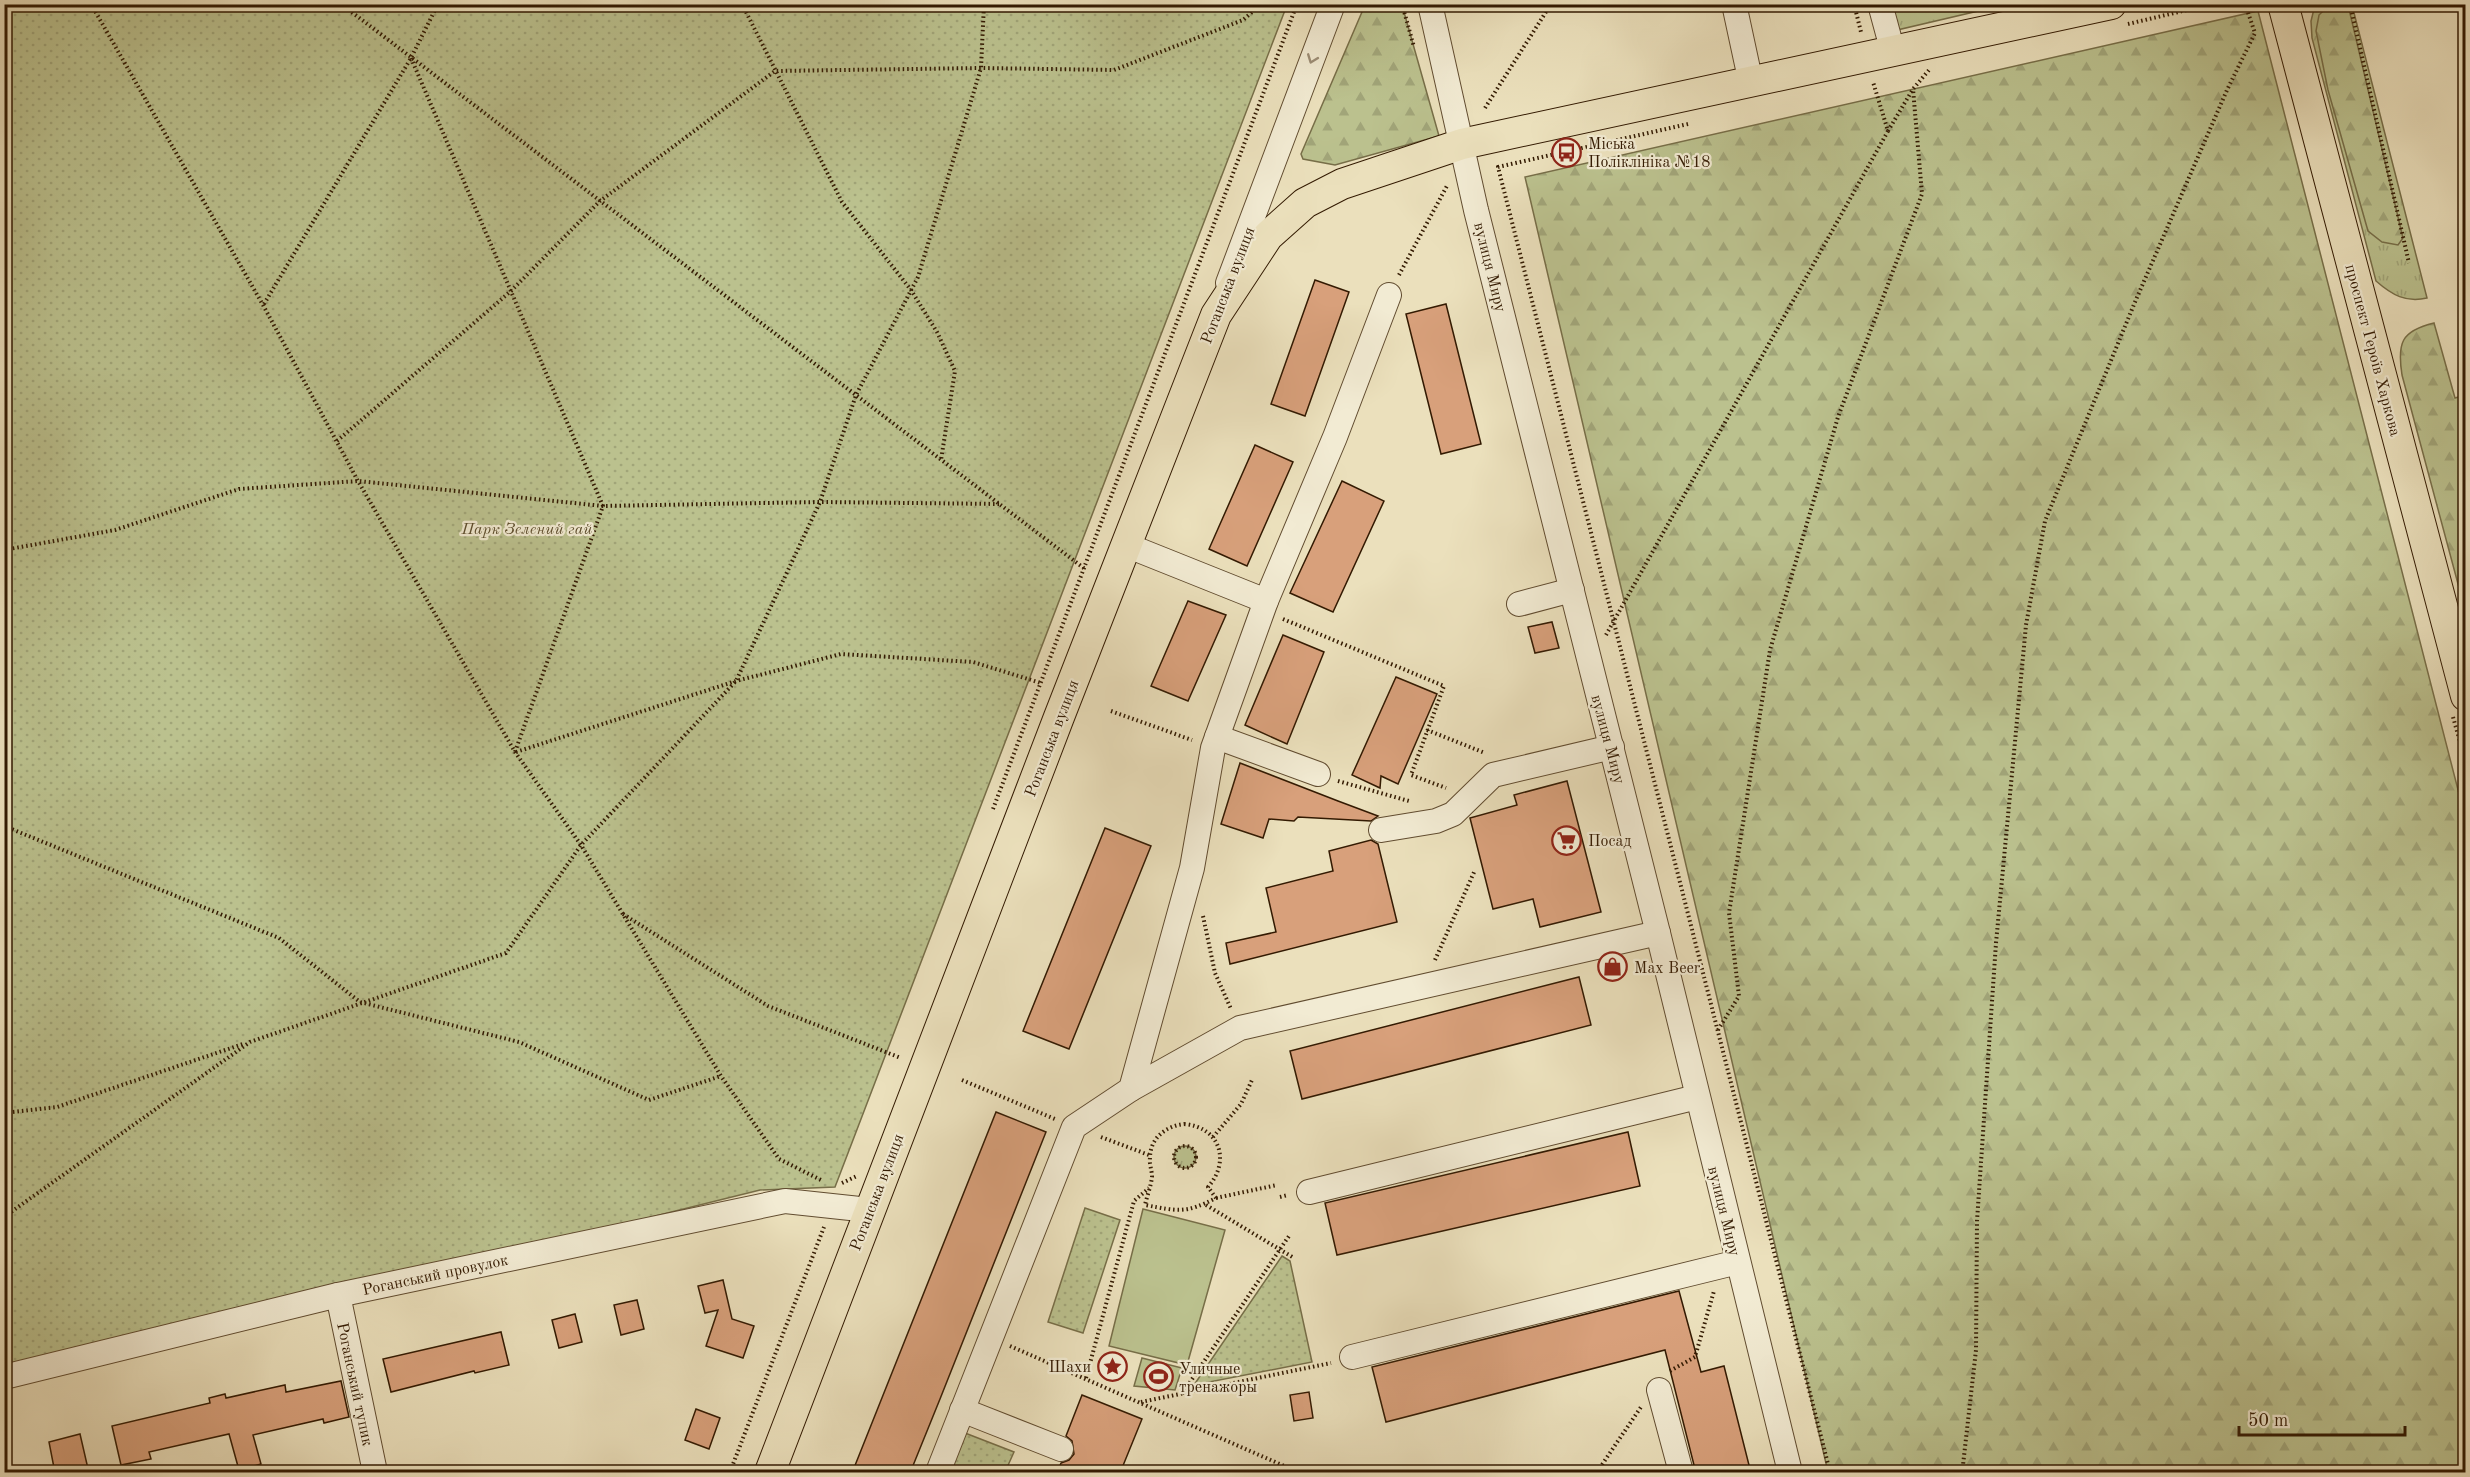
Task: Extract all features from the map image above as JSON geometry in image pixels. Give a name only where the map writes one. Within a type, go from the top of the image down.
[{"type":"main road","points":[[1216,315],[1268,236],[1305,203],[1342,184],[1462,144],[2111,4]]},
{"type":"main road","name":"проспект Героїв Харкова","points":[[2283,4],[2466,696]]},
{"type":"main road","name":"Роганська вулиця","points":[[770,1473],[869,1210],[1216,315]]},
{"type":"street","name":"Роганська вулиця","points":[[1216,315],[1333,4]]},
{"type":"street","name":"вулиця Миру","points":[[1430,4],[1476,210],[1612,747],[1790,1473]]},
{"type":"street","points":[[1734,4],[1751,83]]},
{"type":"street","points":[[1880,4],[1893,52]]},
{"type":"street","points":[[1131,1089],[1192,868],[1213,748],[1264,606],[1335,438],[1389,295]]},
{"type":"street","points":[[1126,546],[1264,606]]},
{"type":"street","points":[[1519,604],[1572,591]]},
{"type":"street","points":[[1217,737],[1317,774]]},
{"type":"street","points":[[1381,831],[1436,821],[1453,814],[1493,775],[1612,747]]},
{"type":"street","points":[[938,1473],[1074,1127],[1131,1089],[1240,1028],[1658,933]]},
{"type":"street","points":[[1310,1192],[1697,1097]]},
{"type":"street","name":"Роганський провулок","points":[[4,1377],[338,1295],[785,1201],[832,1196],[869,1210]]},
{"type":"street","points":[[1352,1357],[1738,1262]]},
{"type":"street","name":"Роганський тупик","points":[[338,1295],[375,1473]]},
{"type":"street","points":[[1659,1390],[1681,1473]]},
{"type":"street","points":[[962,1410],[1061,1449]]},
{"type":"path","points":[[91,4],[263,305],[358,481],[515,752],[581,845],[721,1076],[779,1159],[832,1196]]},
{"type":"path","points":[[341,4],[1085,569]]},
{"type":"path","points":[[263,305],[411,58],[438,4]]},
{"type":"path","points":[[742,4],[842,201],[911,290],[938,332],[955,371],[941,460]]},
{"type":"path","points":[[4,1113],[57,1107],[506,953],[581,845],[736,681],[820,502],[856,395],[918,277],[981,68],[984,4]]},
{"type":"path","points":[[337,441],[511,291],[600,201],[775,71],[981,68],[1114,70],[1243,20],[1261,4]]},
{"type":"path","points":[[991,815],[1297,4]]},
{"type":"path","points":[[1485,108],[1551,4]]},
{"type":"path","points":[[1854,4],[1862,36]]},
{"type":"path","points":[[1960,1473],[1976,1350],[1977,1221],[1996,943],[2026,625],[2045,521],[2135,302],[2227,90],[2255,33],[2245,4]]},
{"type":"path","points":[[2350,4],[2409,263]]},
{"type":"path","points":[[411,58],[603,506],[515,752]]},
{"type":"path","points":[[1584,642],[1606,636],[1888,131],[1873,82]]},
{"type":"path","points":[[1718,1031],[1739,996],[1729,913],[1770,650],[1838,417],[1922,194],[1913,88]]},
{"type":"path","points":[[1498,168],[1830,1473]]},
{"type":"path","points":[[1389,295],[1420,232],[1450,180]]},
{"type":"path","points":[[4,550],[115,530],[239,489],[358,481],[603,506],[820,502],[1000,504]]},
{"type":"path","points":[[1264,606],[1444,686],[1411,775],[1447,789]]},
{"type":"path","points":[[515,752],[736,681],[841,654],[973,662],[1041,683]]},
{"type":"path","points":[[1428,730],[1492,756]]},
{"type":"path","points":[[1317,774],[1453,814]]},
{"type":"path","points":[[4,826],[279,938],[360,1002],[519,1042],[648,1100],[721,1076]]},
{"type":"path","points":[[1424,986],[1475,870]]},
{"type":"path","points":[[620,912],[768,1006],[901,1058]]},
{"type":"path","points":[[1202,915],[1215,973],[1240,1028]]},
{"type":"path","points":[[4,1217],[250,1042]]},
{"type":"path","points":[[897,1068],[905,1047]]},
{"type":"path","points":[[962,1080],[1074,1127],[1149,1155]]},
{"type":"path","points":[[1212,1138],[1241,1104],[1252,1080]]},
{"type":"path","points":[[1216,1198],[1208,1187],[1220,1166],[1219,1149],[1215,1141],[1202,1128],[1184,1124],[1167,1128],[1156,1138],[1149,1155],[1152,1178],[1145,1205],[1182,1212],[1200,1207],[1216,1198],[1277,1185]]},
{"type":"path","points":[[1187,1146],[1193,1149],[1197,1160],[1193,1166],[1183,1168],[1175,1162],[1174,1156],[1179,1147],[1187,1146]]},
{"type":"path","points":[[730,1473],[823,1233],[832,1196],[856,1176],[861,1165]]},
{"type":"path","points":[[1086,1378],[1134,1201],[1149,1187]]},
{"type":"path","points":[[1206,1205],[1294,1258]]},
{"type":"path","points":[[1182,1394],[1289,1236]]},
{"type":"path","points":[[991,1338],[1298,1473]]},
{"type":"path","points":[[1141,1402],[1320,1367]]},
{"type":"green space","name":"Парк Зелений гай","points":[[4,5],[1287,5],[835,1187],[760,1190],[5,1377]]},
{"type":"green space","points":[[1365,5],[1402,5],[1439,136],[1335,165],[1303,159],[1301,154]]},
{"type":"green space","points":[[1891,5],[2004,5],[1897,30]]},
{"type":"green space","points":[[2315,5],[2352,5],[2427,298],[2400,297],[2376,281],[2312,38],[2311,21]]},
{"type":"green space","points":[[2329,5],[2348,5],[2403,238],[2398,245],[2382,242],[2368,231],[2328,90],[2316,31],[2319,15]]},
{"type":"green space","points":[[2258,11],[2465,817],[2465,1472],[1828,1472],[1525,177]]},
{"type":"green space","points":[[2434,323],[2455,398],[2465,395],[2465,610],[2402,375],[2400,354],[2404,340],[2414,330]]},
{"type":"green space","points":[[1181,1146],[1189,1146],[1196,1153],[1196,1161],[1189,1168],[1181,1168],[1174,1161],[1174,1153]]},
{"type":"green space","points":[[1085,1208],[1120,1220],[1083,1333],[1048,1322]]},
{"type":"green space","points":[[1143,1209],[1225,1230],[1187,1365],[1109,1346]]},
{"type":"green space","points":[[1282,1256],[1290,1261],[1312,1362],[1194,1385]]},
{"type":"green space","name":"Уличные тренажоры","points":[[1142,1358],[1182,1368],[1175,1390],[1134,1386]]},
{"type":"green space","points":[[965,1433],[1014,1452],[1005,1472],[948,1472]]},
{"type":"building","points":[[1315,280],[1349,292],[1305,416],[1271,404]]},
{"type":"building","points":[[1446,304],[1481,444],[1441,454],[1406,314]]},
{"type":"building","points":[[1255,445],[1293,462],[1247,566],[1209,549]]},
{"type":"building","points":[[1342,481],[1384,501],[1333,612],[1290,593]]},
{"type":"building","points":[[1188,601],[1226,615],[1188,701],[1151,686]]},
{"type":"building","points":[[1552,622],[1559,648],[1535,653],[1528,627]]},
{"type":"building","points":[[1283,635],[1324,652],[1287,744],[1245,725]]},
{"type":"building","points":[[1396,677],[1437,694],[1398,784],[1381,776],[1380,788],[1352,775]]},
{"type":"building","points":[[1240,763],[1378,816],[1371,821],[1298,817],[1294,821],[1269,819],[1263,838],[1221,824]]},
{"type":"building","points":[[1567,781],[1601,912],[1540,927],[1533,899],[1493,909],[1470,818],[1517,805],[1514,795]]},
{"type":"building","points":[[1105,828],[1151,846],[1069,1049],[1023,1031]]},
{"type":"building","points":[[1371,840],[1378,844],[1397,922],[1230,964],[1226,943],[1276,932],[1266,888],[1333,871],[1329,851]]},
{"type":"building","points":[[1579,977],[1591,1025],[1302,1099],[1290,1051]]},
{"type":"building","points":[[996,1112],[1046,1132],[940,1399],[910,1473],[852,1473]]},
{"type":"building","points":[[1628,1132],[1640,1186],[1337,1255],[1325,1203]]},
{"type":"building","points":[[723,1280],[732,1319],[754,1326],[743,1358],[706,1346],[718,1310],[705,1313],[698,1286]]},
{"type":"building","points":[[1679,1291],[1701,1372],[1724,1366],[1751,1473],[1696,1473],[1665,1350],[1386,1422],[1372,1367]]},
{"type":"building","points":[[637,1300],[644,1329],[621,1335],[614,1305]]},
{"type":"building","points":[[575,1314],[582,1342],[559,1348],[552,1320]]},
{"type":"building","points":[[501,1332],[509,1365],[475,1373],[474,1371],[391,1392],[383,1359]]},
{"type":"building","points":[[341,1381],[349,1417],[324,1423],[323,1419],[253,1435],[261,1464],[239,1470],[229,1434],[149,1452],[151,1459],[121,1465],[112,1426],[210,1403],[209,1398],[225,1394],[226,1398],[285,1385],[286,1392]]},
{"type":"building","points":[[1309,1392],[1313,1418],[1294,1421],[1290,1395]]},
{"type":"building","points":[[1082,1395],[1142,1419],[1120,1473],[1057,1473],[1061,1463],[1069,1460],[1074,1454],[1072,1441],[1066,1436]]},
{"type":"building","points":[[696,1409],[720,1418],[709,1449],[685,1440]]},
{"type":"building","points":[[80,1434],[89,1473],[55,1473],[49,1442]]},
{"type":"place","name":"Міська Поліклініка №18","points":[[1567,152]]},
{"type":"place","name":"Посад","points":[[1567,840]]},
{"type":"place","name":"Max Beer","points":[[1613,967]]},
{"type":"place","name":"Шахи","points":[[1112,1366]]},
{"type":"place","name":"Уличные тренажоры","points":[[1158,1377]]}]
